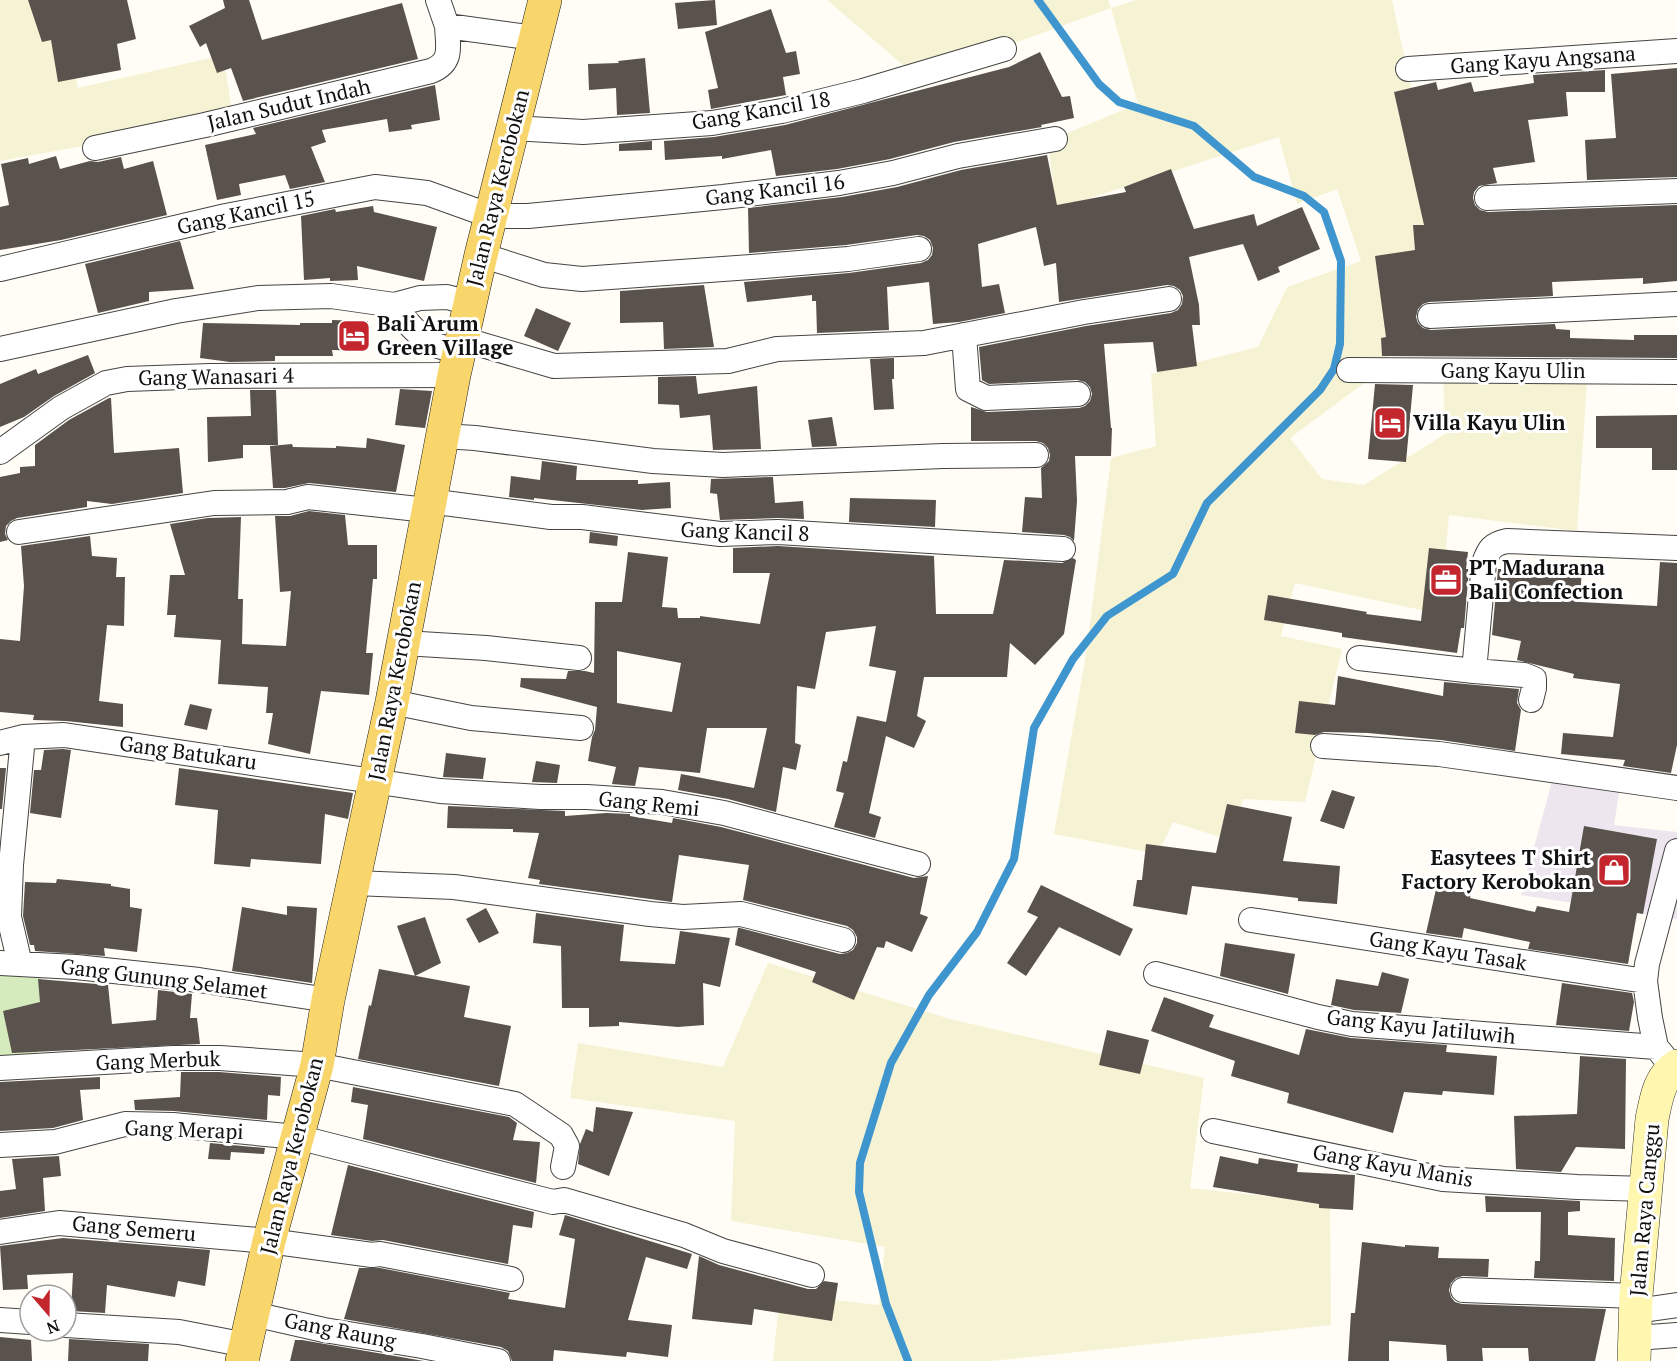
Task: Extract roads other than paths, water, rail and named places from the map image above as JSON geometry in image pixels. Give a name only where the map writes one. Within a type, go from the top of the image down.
[{"type":"main road","name":"Jalan Raya Kerobokan","points":[[247,1340],[269,1241],[317,1065],[328,1000],[354,883],[389,783],[392,702],[458,355],[492,216],[524,129],[535,38],[545,0]]},
{"type":"main road","name":"Jalan Raya Canggu","points":[[1636,1326],[1652,1119],[1669,1060]]},
{"type":"street","name":"Jalan Sudut Indah","points":[[95,148],[205,125],[440,68],[449,51],[454,27],[438,0]]},
{"type":"street","points":[[454,27],[535,38]]},
{"type":"street","name":"Gang Kancil 18","points":[[524,129],[583,132],[712,123],[782,111],[863,91],[1004,49]]},
{"type":"street","name":"Gang Kayu Angsana","points":[[1408,69],[1677,51]]},
{"type":"street","name":"Gang Kancil 16","points":[[492,216],[571,213],[839,183],[892,173],[958,156],[1055,140]]},
{"type":"street","name":"Gang Kancil 15","points":[[0,269],[226,216],[375,188],[427,193],[492,216]]},
{"type":"street","points":[[1487,198],[1677,191]]},
{"type":"street","points":[[481,255],[536,273],[582,279],[848,259],[919,249]]},
{"type":"street","points":[[0,349],[176,311],[258,298],[331,296],[394,305],[420,298],[447,297],[470,303]]},
{"type":"street","points":[[394,305],[405,321],[418,333],[435,345],[458,355],[554,366],[728,361],[777,349],[924,343],[1084,312],[1169,299]]},
{"type":"street","points":[[1430,316],[1677,304]]},
{"type":"street","points":[[964,335],[968,389],[986,398],[1078,394]]},
{"type":"street","name":"Gang Wanasari 4","points":[[0,452],[26,431],[106,383],[128,379],[257,375],[458,355]]},
{"type":"street","name":"Gang Kayu Ulin","points":[[1349,370],[1677,372]]},
{"type":"street","points":[[443,436],[653,461],[723,465],[944,456],[1036,455]]},
{"type":"street","name":"Gang Kancil 8","points":[[19,532],[214,503],[286,502],[308,497],[551,517],[582,517],[720,534],[778,532],[1063,549]]},
{"type":"street","points":[[1474,671],[1484,563],[1488,550],[1495,543],[1521,541],[1677,548]]},
{"type":"street","points":[[404,643],[486,648],[579,658]]},
{"type":"street","points":[[1359,658],[1524,675],[1534,679],[1531,700]]},
{"type":"street","points":[[392,702],[471,718],[581,728]]},
{"type":"street","name":"Gang Batukaru","points":[[11,740],[64,735],[389,783]]},
{"type":"street","points":[[10,963],[6,864],[11,740]]},
{"type":"street","points":[[1323,747],[1439,754],[1677,788]]},
{"type":"street","name":"Gang Remi","points":[[389,783],[440,791],[662,802],[724,813],[918,864]]},
{"type":"street","points":[[1669,1060],[1645,981],[1647,964],[1677,851]]},
{"type":"street","points":[[354,883],[444,886],[650,914],[683,916],[741,914],[843,940]]},
{"type":"street","name":"Gang Kayu Tasak","points":[[1251,920],[1645,981]]},
{"type":"street","name":"Gang Gunung Selamet","points":[[10,963],[76,967],[199,980],[328,1000]]},
{"type":"street","name":"Gang Kayu Jatiluwih","points":[[1156,974],[1317,1017],[1352,1024],[1669,1060]]},
{"type":"street","name":"Gang Merbuk","points":[[0,1068],[173,1058],[220,1058],[317,1065],[515,1104],[561,1135],[567,1146],[563,1167]]},
{"type":"street","name":"Gang Merapi","points":[[0,1145],[55,1142],[125,1124],[173,1125],[297,1137],[543,1199],[564,1200],[684,1234],[723,1251],[812,1275]]},
{"type":"street","name":"Gang Kayu Manis","points":[[1213,1131],[1443,1179],[1647,1189]]},
{"type":"street","name":"Gang Semeru","points":[[0,1232],[59,1223],[269,1241],[372,1255],[380,1254],[511,1279]]},
{"type":"street","points":[[1463,1290],[1677,1335]]},
{"type":"street","points":[[1636,1326],[1677,1305]]},
{"type":"street","points":[[0,1320],[18,1321]]},
{"type":"street","name":"Gang Raung","points":[[78,1326],[179,1332],[247,1340],[324,1330],[494,1360]]},
{"type":"waterway","points":[[908,1361],[886,1304],[859,1192],[860,1163],[891,1063],[929,995],[977,932],[1014,859],[1034,728],[1073,659],[1107,616],[1173,574],[1207,503],[1320,390],[1334,369],[1340,344],[1341,261],[1324,212],[1304,196],[1254,177],[1194,126],[1119,102],[1099,84],[1038,0]]},
{"type":"place","name":"Bali Arum Green Village","points":[[354,336]]},
{"type":"place","name":"Villa Kayu Ulin","points":[[1390,423]]},
{"type":"place","name":"PT Madurana Bali Confection","points":[[1446,580]]},
{"type":"place","name":"Easytees T Shirt Factory Kerobokan","points":[[1614,870]]}]
